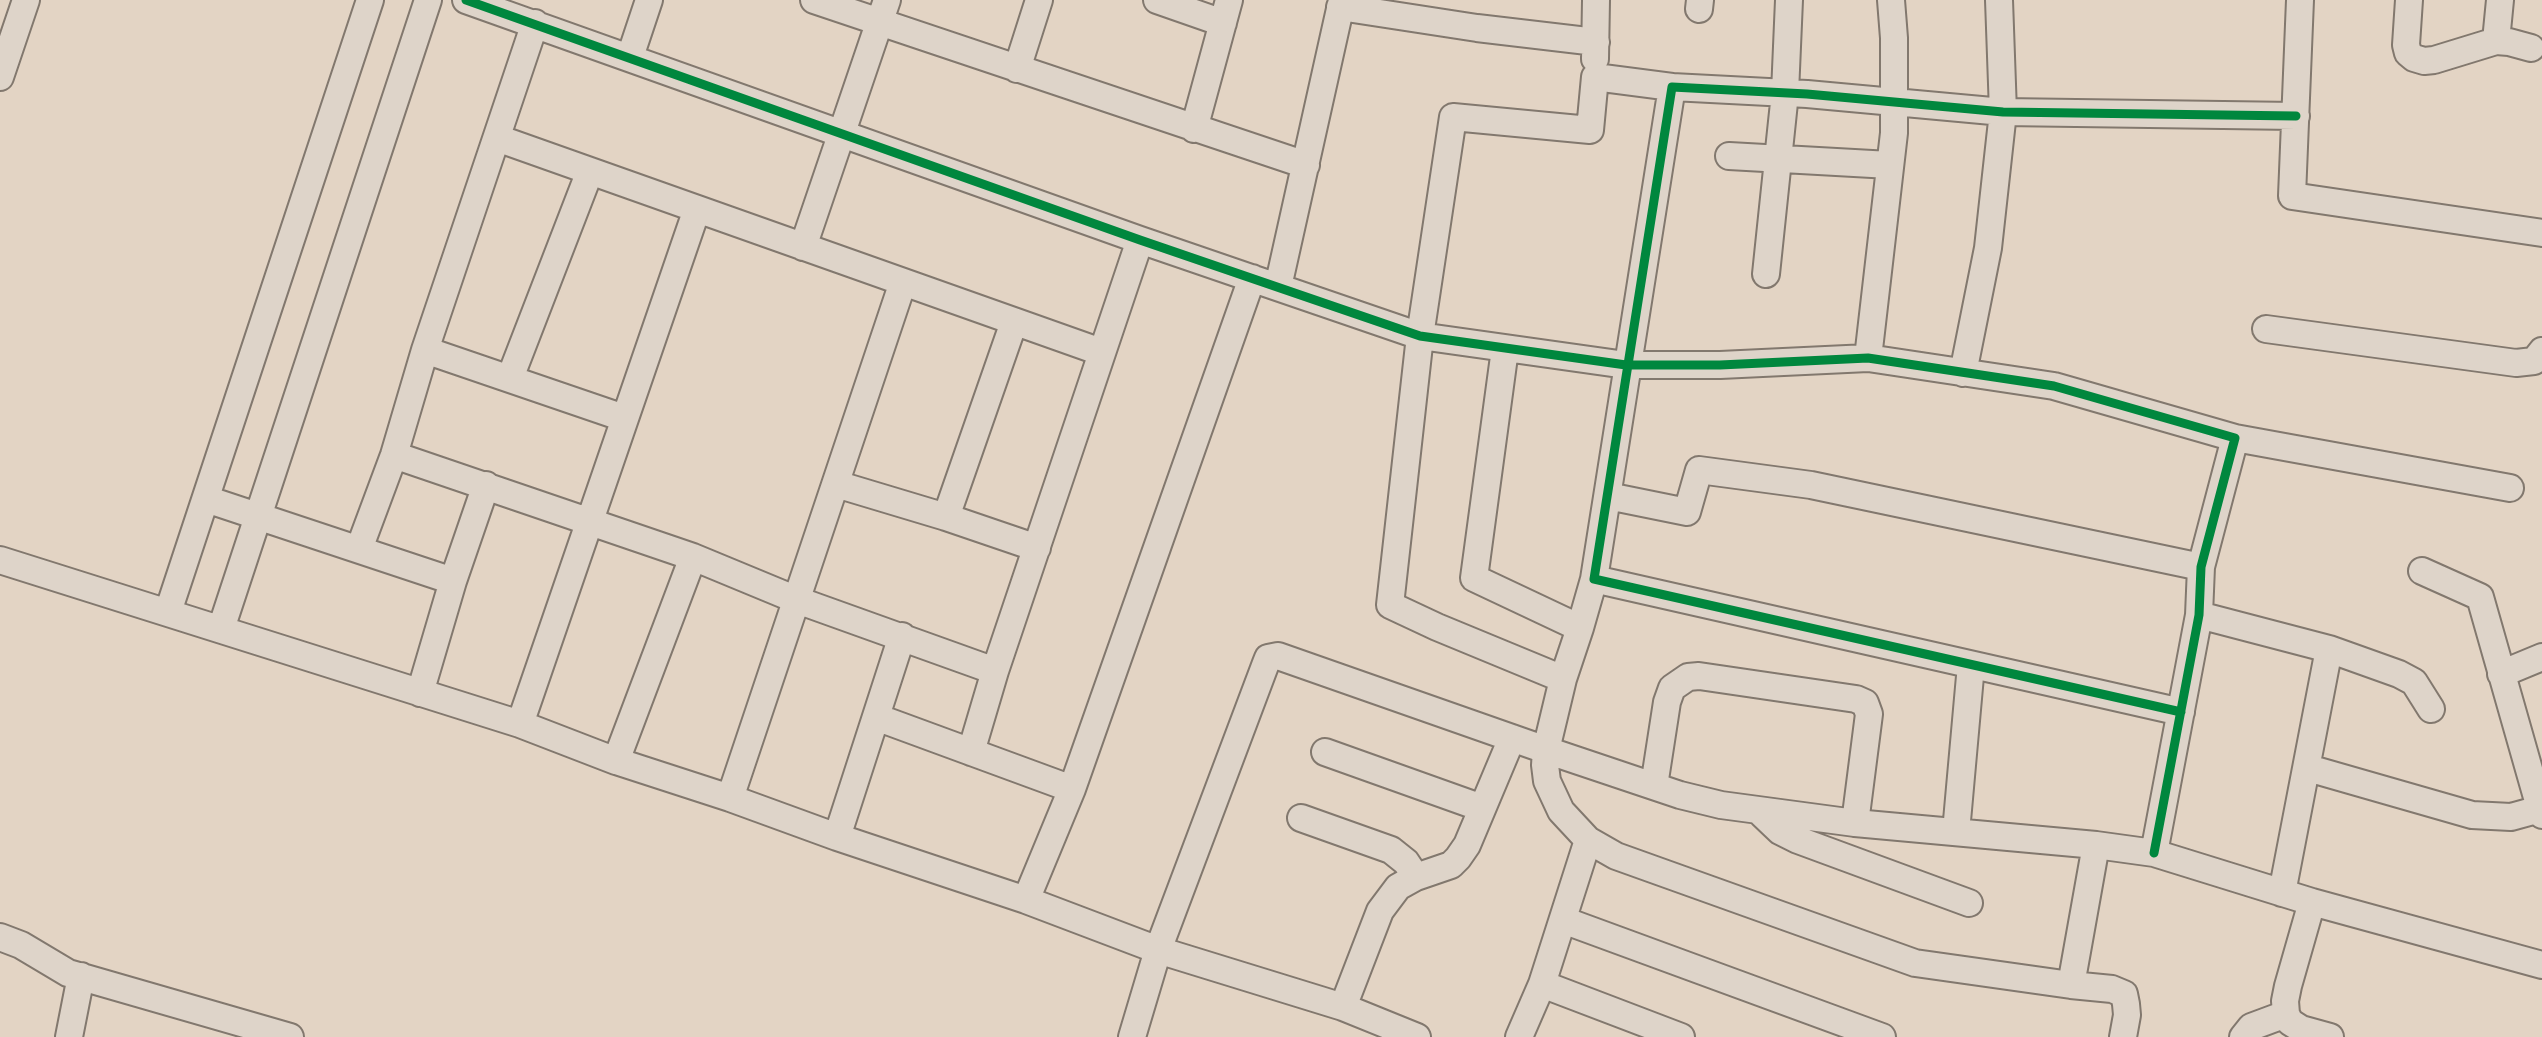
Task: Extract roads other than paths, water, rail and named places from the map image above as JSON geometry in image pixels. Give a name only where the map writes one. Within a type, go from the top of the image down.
[{"type":"street","points":[[0,77],[26,0]]},
{"type":"street","points":[[168,612],[370,0]]},
{"type":"street","points":[[221,629],[428,0]]},
{"type":"street","points":[[466,0],[1140,240],[1420,336],[1626,365],[1720,365],[1868,358],[2054,386],[2235,438],[2510,488]]},
{"type":"street","points":[[630,57],[649,0]]},
{"type":"street","points":[[814,0],[884,11],[1017,69],[1306,165]]},
{"type":"street","points":[[1017,69],[1039,0]]},
{"type":"street","points":[[1157,0],[1226,12],[1194,129]]},
{"type":"street","points":[[1563,679],[1390,605],[1420,336],[1453,117],[1590,130],[1595,77],[1596,0]]},
{"type":"street","points":[[1766,274],[1785,93],[1789,0]]},
{"type":"street","points":[[1868,358],[1894,133],[1894,38],[1891,0]]},
{"type":"street","points":[[1963,373],[1988,248],[2003,112],[1999,0]]},
{"type":"street","points":[[2300,0],[2292,196],[2542,233]]},
{"type":"street","points":[[2409,0],[2406,45],[2408,53],[2414,58],[2424,61],[2434,60],[2496,41],[2531,48]]},
{"type":"street","points":[[2496,41],[2500,0]]},
{"type":"street","points":[[1278,287],[1341,4],[1477,28],[1596,42]]},
{"type":"street","points":[[803,247],[884,11]]},
{"type":"street","points":[[359,549],[394,455],[425,350],[535,23]]},
{"type":"street","points":[[1595,77],[1672,87],[1785,93],[2003,112],[2296,116]]},
{"type":"street","points":[[1672,87],[1593,579],[1563,679],[1546,750],[1545,765],[1553,796],[1561,811],[1588,840],[1616,856],[1915,963],[2112,989],[2124,994],[2127,1015],[2123,1037]]},
{"type":"street","points":[[497,138],[1101,352]]},
{"type":"street","points":[[1729,156],[1890,165]]},
{"type":"street","points":[[510,378],[590,171]]},
{"type":"street","points":[[520,724],[697,209]]},
{"type":"street","points":[[971,752],[995,672],[1140,240]]},
{"type":"street","points":[[1026,900],[1072,789],[1252,278]]},
{"type":"street","points":[[730,798],[903,282]]},
{"type":"street","points":[[946,517],[1014,322]]},
{"type":"street","points":[[2266,329],[2516,363],[2534,361],[2542,351]]},
{"type":"street","points":[[1505,349],[1474,578],[1580,628]]},
{"type":"street","points":[[425,350],[624,418]]},
{"type":"street","points":[[2154,853],[2199,615],[2201,567],[2235,438]]},
{"type":"street","points":[[394,455],[693,557],[797,600],[902,636],[995,672]]},
{"type":"street","points":[[1608,496],[1687,512],[1699,470],[1811,485],[2201,567]]},
{"type":"street","points":[[836,484],[946,517],[1037,548]]},
{"type":"street","points":[[420,693],[453,581],[486,485]]},
{"type":"street","points":[[206,499],[453,581]]},
{"type":"street","points":[[616,761],[693,557]]},
{"type":"street","points":[[0,560],[520,724],[616,761],[1026,900],[1158,950],[1343,1007],[1417,1037]]},
{"type":"street","points":[[2308,768],[2472,815],[2511,818],[2541,812],[2480,597],[2422,571]]},
{"type":"street","points":[[1593,579],[2181,712]]},
{"type":"street","points":[[2199,615],[2329,649],[2399,674],[2414,682],[2431,708]]},
{"type":"street","points":[[837,837],[902,636]]},
{"type":"street","points":[[2282,893],[2308,768],[2329,649]]},
{"type":"street","points":[[1132,1037],[1158,950],[1268,658],[1283,657],[1546,750],[1654,786],[1721,805],[1855,823],[2096,844],[2154,853],[2312,902],[2542,965]]},
{"type":"street","points":[[2501,674],[2542,657]]},
{"type":"street","points":[[1956,832],[1971,665]]},
{"type":"street","points":[[1654,786],[1667,702],[1672,688],[1688,677],[1699,676],[1856,699],[1865,703],[1869,714],[1855,823]]},
{"type":"street","points":[[876,717],[1072,789]]},
{"type":"street","points":[[1343,1007],[1380,910],[1398,888],[1416,877],[1451,865],[1458,858],[1512,738]]},
{"type":"street","points":[[1325,752],[1482,808]]},
{"type":"street","points":[[1760,812],[1780,831],[1797,840],[1969,903]]},
{"type":"street","points":[[1301,818],[1391,850],[1406,862],[1416,877]]},
{"type":"street","points":[[1519,1037],[1542,984],[1588,840]]},
{"type":"street","points":[[2071,985],[2096,844]]},
{"type":"street","points":[[2312,902],[2288,986],[2285,1001],[2286,1014],[2290,1022],[2301,1029],[2330,1037]]},
{"type":"street","points":[[1563,920],[1882,1037]]},
{"type":"street","points":[[0,937],[21,945],[68,973],[290,1037]]},
{"type":"street","points":[[69,1037],[81,976]]},
{"type":"street","points":[[1542,984],[1668,1034]]},
{"type":"street","points":[[2242,1037],[2251,1027],[2286,1014]]}]
